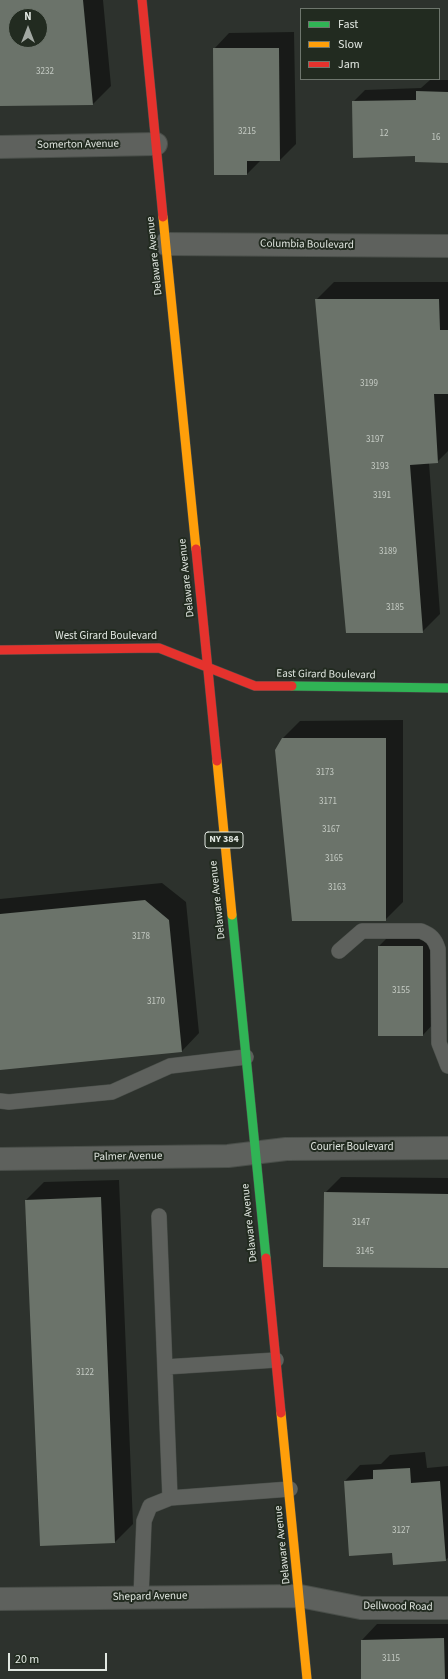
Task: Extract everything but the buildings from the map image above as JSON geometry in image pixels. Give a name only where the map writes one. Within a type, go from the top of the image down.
[{"type":"main road","name":"Delaware Avenue","points":[[142,0],[255,1152],[290,1488],[307,1679]]},
{"type":"main road","name":"West Girard Boulevard","points":[[0,650],[159,648],[208,666]]},
{"type":"main road","name":"East Girard Boulevard","points":[[208,666],[255,686],[448,688]]},
{"type":"street","name":"Somerton Avenue","points":[[0,147],[156,144]]},
{"type":"street","name":"Columbia Boulevard","points":[[166,244],[448,246]]},
{"type":"street","name":"Courier Boulevard","points":[[255,1152],[286,1149],[448,1148]]},
{"type":"street","name":"Palmer Avenue","points":[[0,1160],[228,1156],[255,1152]]},
{"type":"street","name":"Shepard Avenue","points":[[0,1599],[300,1596]]},
{"type":"street","name":"Dellwood Road","points":[[300,1596],[361,1608],[448,1608]]},
{"type":"lane","points":[[340,950],[362,931],[421,931],[429,934],[436,941],[438,949],[439,1043],[448,1066]]},
{"type":"lane","points":[[0,1101],[9,1102],[112,1092],[170,1066],[246,1057]]},
{"type":"lane","points":[[159,1216],[170,1498]]},
{"type":"lane","points":[[165,1367],[276,1360]]},
{"type":"lane","points":[[141,1597],[144,1520],[150,1506],[170,1498],[290,1488]]},
{"type":"traffic: fast","points":[[292,686],[448,688]]},
{"type":"traffic: fast","points":[[232,915],[266,1258]]},
{"type":"traffic: slow","points":[[163,217],[196,549]]},
{"type":"traffic: slow","points":[[217,761],[232,915]]},
{"type":"traffic: slow","points":[[281,1413],[307,1679]]},
{"type":"traffic: jam","points":[[142,0],[163,217]]},
{"type":"traffic: jam","points":[[196,549],[217,761]]},
{"type":"traffic: jam","points":[[0,650],[159,648],[255,686],[292,686]]},
{"type":"traffic: jam","points":[[266,1258],[281,1413]]}]
